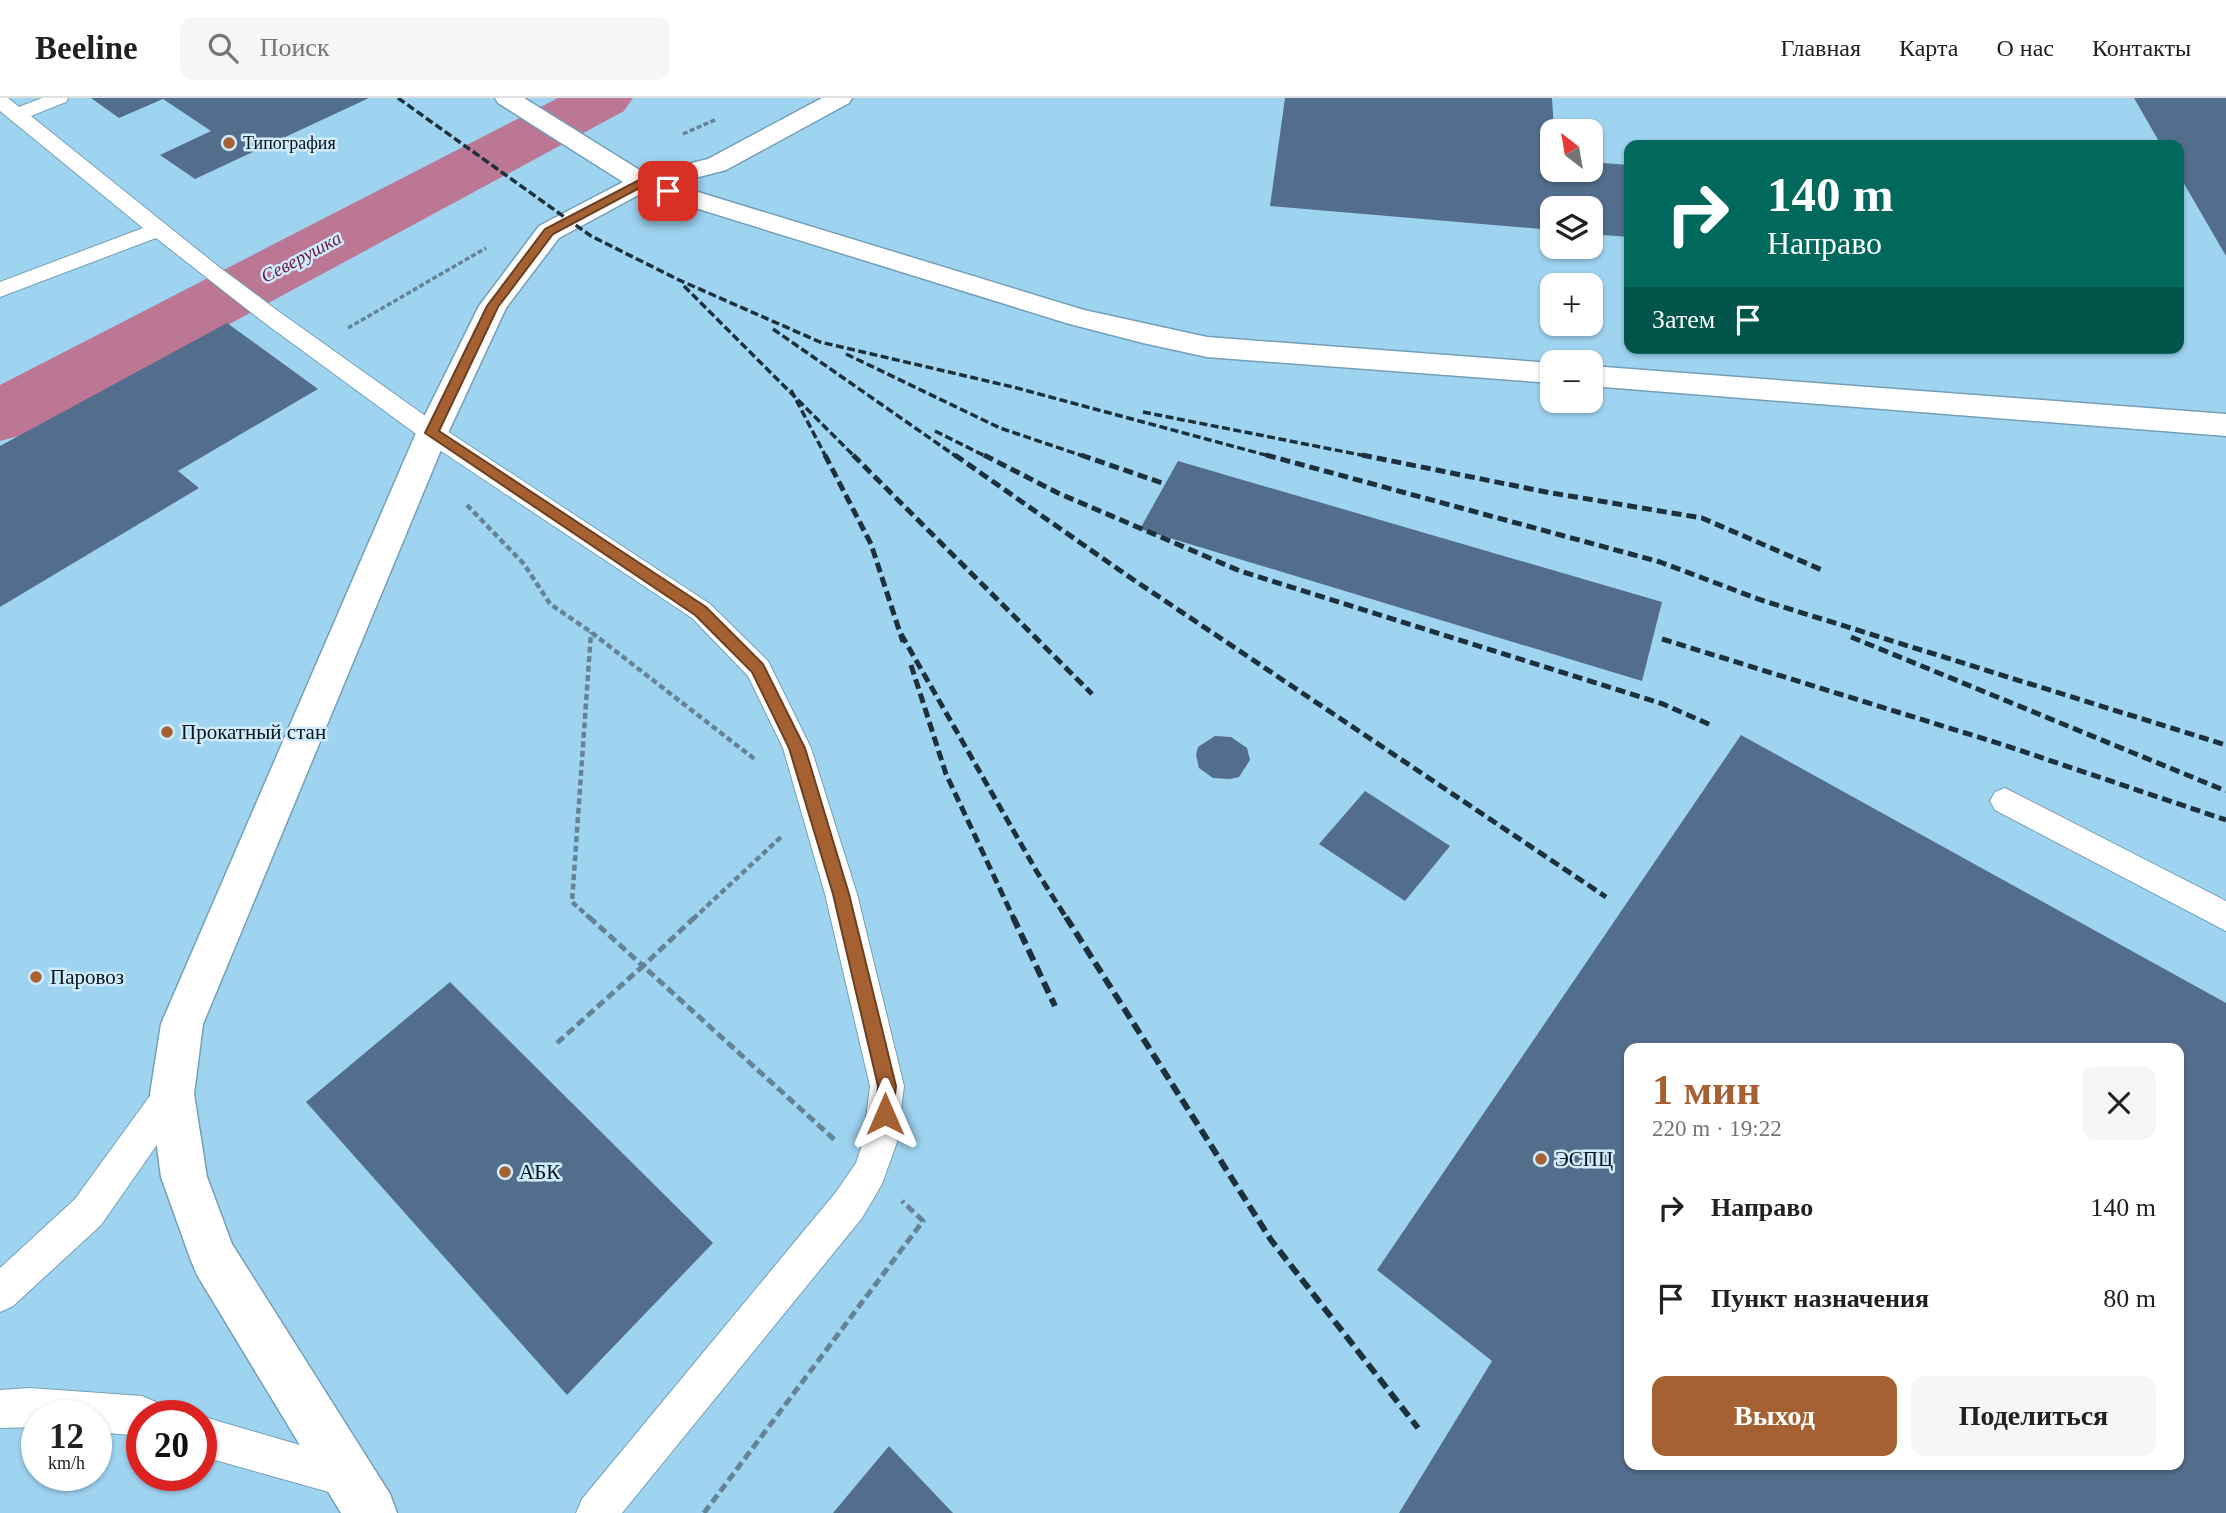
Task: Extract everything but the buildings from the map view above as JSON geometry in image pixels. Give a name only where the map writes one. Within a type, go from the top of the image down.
[{"type":"street","points":[[507,98],[642,183],[1076,317],[1207,347],[1540,372]]},
{"type":"street","points":[[371,1513],[214,1258],[184,1177],[172,1094],[183,1024],[432,433],[493,306],[549,232],[642,183],[717,165],[840,98]]},
{"type":"street","points":[[1603,377],[2226,425]]},
{"type":"lane","points":[[17,115],[59,98]]},
{"type":"lane","points":[[0,101],[211,272],[270,316],[432,433],[701,611],[758,668],[797,748],[841,894],[887,1086],[880,1142],[870,1172],[849,1205],[596,1513]]},
{"type":"lane","points":[[0,290],[159,229]]},
{"type":"lane","points":[[2005,801],[2226,917]]},
{"type":"lane","points":[[0,1293],[88,1212],[172,1094]]},
{"type":"lane","points":[[0,1409],[30,1407],[126,1415]]},
{"type":"lane","points":[[217,1441],[350,1478]]},
{"type":"path","points":[[524,564],[550,604],[591,632],[758,762]]},
{"type":"path","points":[[591,632],[572,902],[643,966]]},
{"type":"path","points":[[556,1044],[782,837]]},
{"type":"shaded area","points":[[0,98],[2226,98],[2226,1513],[0,1513]]},
{"type":"waterway","name":"Северушка","points":[[0,416],[603,98]]},
{"type":"railway","points":[[398,98],[591,236],[679,280],[820,342],[1013,387],[1273,457]]},
{"type":"railway","points":[[684,286],[794,396]]},
{"type":"railway","points":[[773,329],[957,457]]},
{"type":"railway","points":[[846,354],[1000,428],[1086,457]]},
{"type":"railway","points":[[791,390],[794,396]]},
{"type":"railway","points":[[794,396],[1092,694]]},
{"type":"railway","points":[[794,396],[826,457]]},
{"type":"railway","points":[[1143,412],[1371,457]]},
{"type":"railway","points":[[935,431],[987,457]]},
{"type":"railway","points":[[825,455],[871,544],[903,642]]},
{"type":"railway","points":[[955,455],[1125,574],[1606,897]]},
{"type":"railway","points":[[984,455],[1058,493],[1240,571],[1663,704],[1713,726]]},
{"type":"railway","points":[[1081,455],[1165,484]]},
{"type":"railway","points":[[1266,455],[1660,562],[1761,600],[2226,745]]},
{"type":"railway","points":[[1362,455],[1546,492],[1702,518],[1822,570]]},
{"type":"railway","points":[[901,634],[1037,872],[1067,919]]},
{"type":"railway","points":[[1851,637],[2226,791]]},
{"type":"railway","points":[[1662,639],[2004,745],[2226,820]]},
{"type":"railway","points":[[911,665],[946,774],[1014,919]]},
{"type":"railway","points":[[1013,917],[1055,1006]]},
{"type":"railway","points":[[1066,917],[1271,1240],[1418,1428]]},
{"type":"place","name":"Типография","points":[[229,143]]},
{"type":"place","name":"Прокатный стан","points":[[167,732]]},
{"type":"place","name":"Паровоз","points":[[36,977]]},
{"type":"place","name":"ЭСПЦ","points":[[1541,1159]]},
{"type":"place","name":"АБК","points":[[505,1172]]},
{"type":"route","points":[[668,191],[642,183],[549,232],[493,306],[432,433],[701,611],[758,668],[797,748],[841,894],[887,1086],[885,1114]]}]
